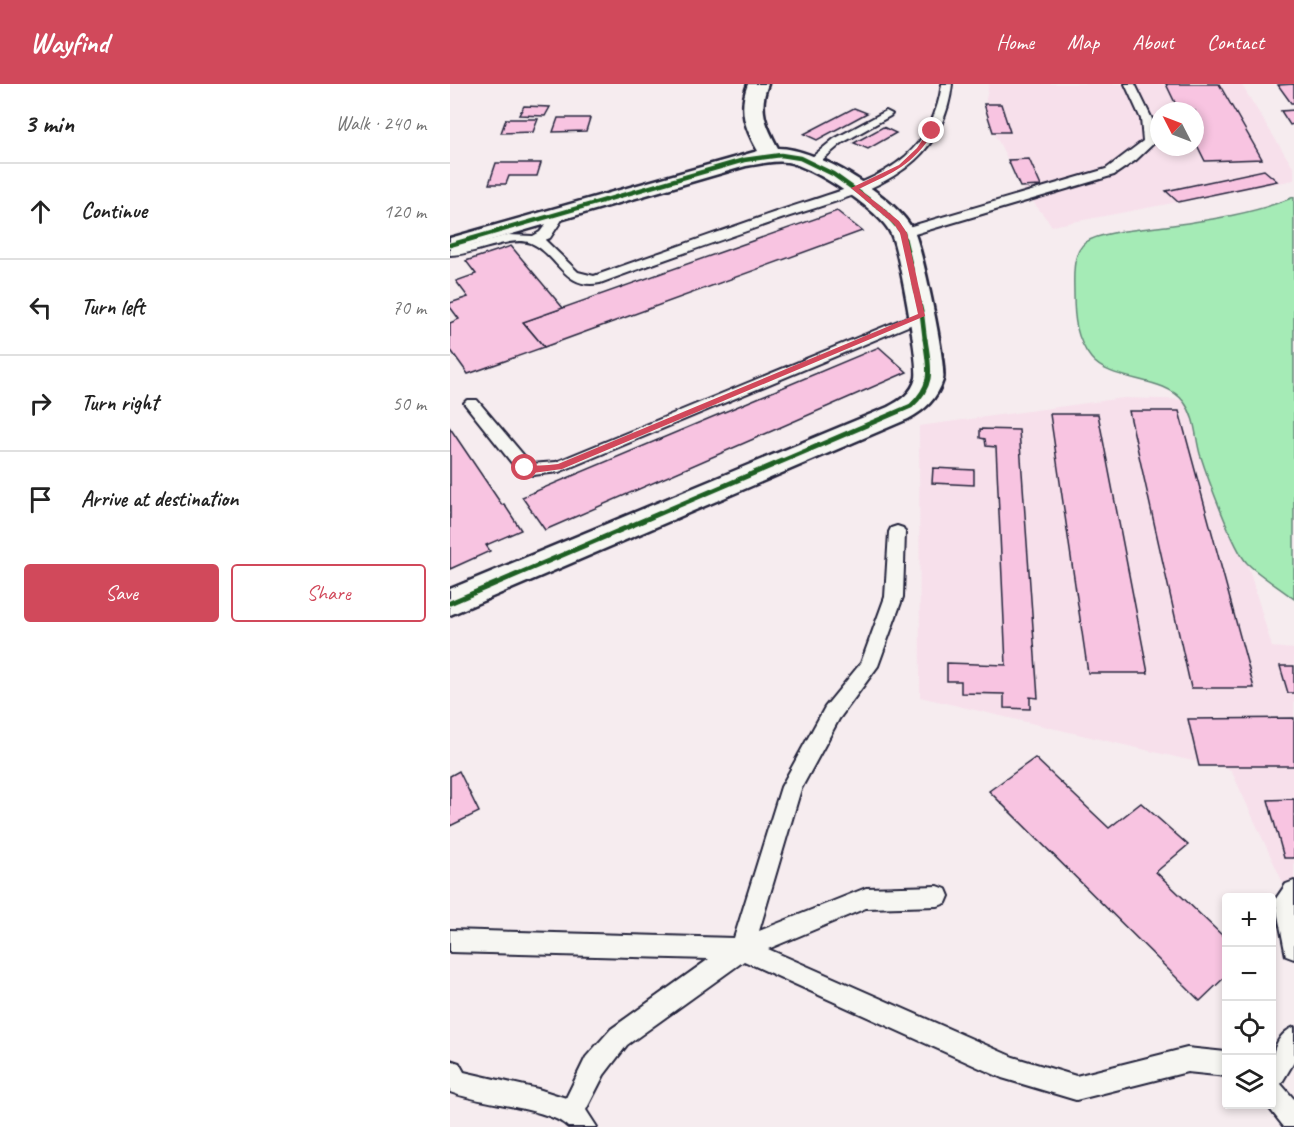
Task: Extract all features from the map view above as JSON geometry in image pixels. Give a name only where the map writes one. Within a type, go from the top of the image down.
[{"type":"street","points":[[758,84],[752,97],[750,110],[771,155]]},
{"type":"street","points":[[450,245],[744,160],[785,155],[812,162],[824,167],[855,188],[897,223],[903,233],[922,315],[930,377],[922,396],[911,406],[450,603]]},
{"type":"lane","points":[[535,240],[571,274],[586,280],[595,280],[855,188],[901,166],[919,149],[946,104],[947,84]]},
{"type":"lane","points":[[903,233],[1110,172],[1149,142],[1148,120],[1130,84]]},
{"type":"lane","points":[[812,162],[838,141],[886,114]]},
{"type":"lane","points":[[450,251],[465,251],[518,238],[535,240],[545,235],[559,215]]},
{"type":"lane","points":[[472,403],[525,468],[533,470],[559,467],[922,315]]},
{"type":"lane","points":[[742,949],[791,787],[832,713],[869,666],[894,597],[897,532]]},
{"type":"lane","points":[[1294,891],[1286,900],[1294,948]]},
{"type":"lane","points":[[452,1081],[538,1101],[578,1120],[595,1066],[619,1037],[742,949],[866,898],[938,896]]},
{"type":"lane","points":[[450,941],[742,949],[1011,1069],[1076,1088],[1187,1060],[1222,1064]]},
{"type":"lane","points":[[1276,1070],[1294,1039]]},
{"type":"lane","points":[[1276,1097],[1294,1119]]},
{"type":"shaded area","points":[[989,84],[1241,84],[1294,169],[1294,180],[1052,226],[1023,189],[994,133],[985,104]]},
{"type":"shaded area","points":[[1123,398],[1199,400],[1272,647],[1294,649],[1294,907],[1231,770],[920,697],[919,426]]},
{"type":"green space","points":[[1294,197],[1294,599],[1252,568],[1241,555],[1214,494],[1200,454],[1193,421],[1184,402],[1164,387],[1111,372],[1100,366],[1086,351],[1075,320],[1074,266],[1081,247],[1093,238],[1102,235],[1231,216]]},
{"type":"building","points":[[1166,84],[1219,84],[1262,159],[1205,161],[1202,156],[1204,102],[1175,102]]},
{"type":"building","points":[[1294,84],[1294,103],[1291,103],[1278,85]]},
{"type":"building","points":[[984,104],[1001,104],[1010,132],[993,132]]},
{"type":"building","points":[[524,106],[550,107],[545,116],[519,115]]},
{"type":"building","points":[[854,108],[867,113],[817,140],[804,134]]},
{"type":"building","points":[[1294,110],[1294,124],[1290,125],[1281,111]]},
{"type":"building","points":[[558,118],[590,118],[586,131],[553,132]]},
{"type":"building","points":[[506,119],[538,119],[533,132],[501,133]]},
{"type":"building","points":[[883,127],[896,133],[868,149],[854,143]]},
{"type":"building","points":[[1029,159],[1041,186],[1020,187],[1008,160]]},
{"type":"building","points":[[496,163],[541,163],[537,176],[509,176],[506,184],[489,184]]},
{"type":"building","points":[[1264,170],[1277,181],[1178,202],[1166,191]]},
{"type":"building","points":[[837,211],[862,231],[544,347],[523,322]]},
{"type":"building","points":[[511,246],[563,308],[523,322],[544,347],[468,374],[450,349],[450,323],[459,319],[450,307],[450,303],[468,297],[456,281],[476,274],[466,261]]},
{"type":"building","points":[[879,347],[907,372],[545,530],[522,497]]},
{"type":"building","points":[[1129,411],[1179,411],[1254,688],[1191,688]]},
{"type":"building","points":[[1050,414],[1098,414],[1148,673],[1088,673]]},
{"type":"building","points":[[450,428],[521,530],[486,545],[490,551],[450,569]]},
{"type":"building","points":[[980,429],[1019,430],[1038,698],[1030,697],[1030,709],[1004,708],[1004,694],[961,693],[961,681],[947,681],[947,663],[1006,665],[996,447],[986,446],[985,439],[980,438]]},
{"type":"building","points":[[933,468],[974,470],[974,485],[932,483]]},
{"type":"building","points":[[1280,666],[1294,666],[1294,693],[1288,693]]},
{"type":"building","points":[[1294,718],[1294,766],[1199,766],[1188,719]]},
{"type":"building","points":[[1035,758],[1109,828],[1141,803],[1188,845],[1156,872],[1222,935],[1222,980],[1200,1001],[989,791]]},
{"type":"building","points":[[459,771],[479,812],[450,826],[450,776]]},
{"type":"building","points":[[1294,799],[1294,858],[1284,858],[1268,800]]},
{"type":"cycle path","points":[[450,245],[744,160],[781,155],[800,158],[833,174],[867,197],[882,209],[903,233],[922,315],[930,377],[922,396],[911,406],[898,413],[450,603]]},
{"type":"route","points":[[525,468],[544,470],[559,467],[922,315],[903,233],[897,223],[855,188],[901,166],[919,149],[932,131]]}]
